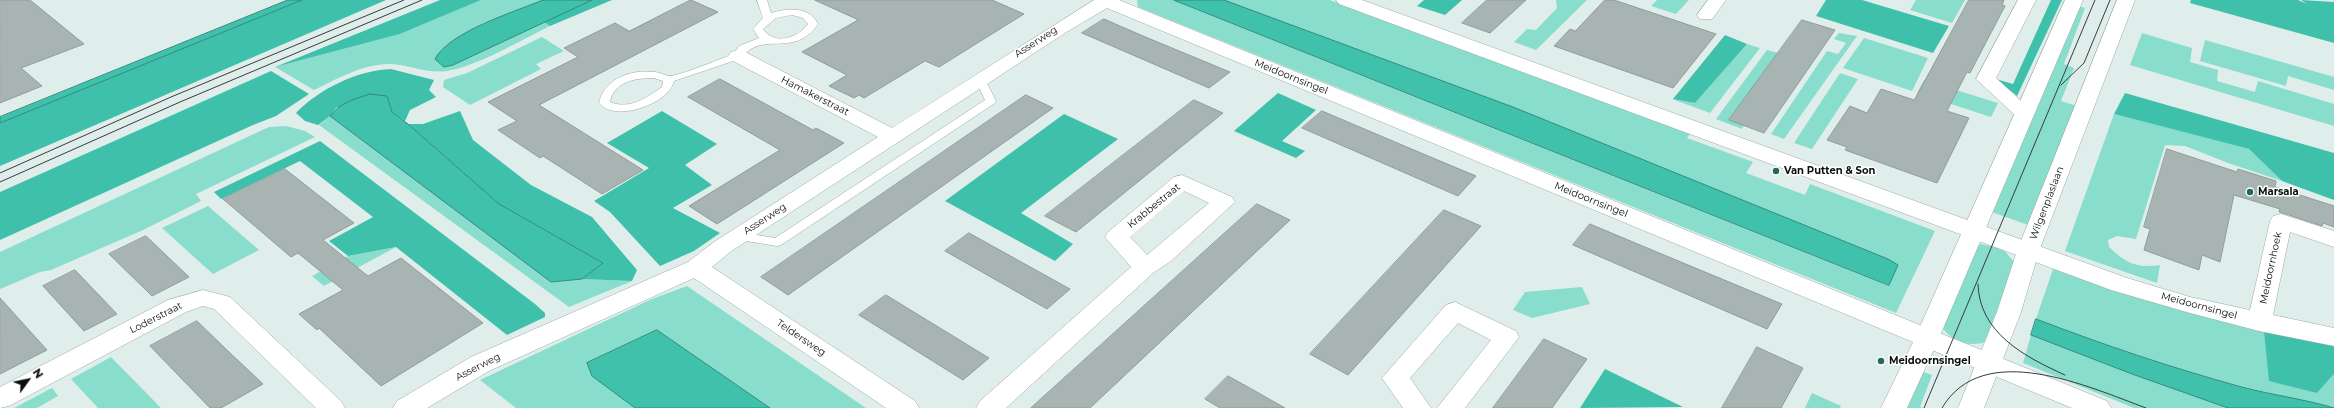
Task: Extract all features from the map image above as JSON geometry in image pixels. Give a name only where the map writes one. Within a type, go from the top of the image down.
[{"type":"street","name":"Meidoornsingel","points":[[1107,0],[1987,364],[2098,408]]},
{"type":"street","name":"Asserweg","points":[[406,408],[480,364],[659,283],[696,268],[738,236],[1063,25],[1107,0]]},
{"type":"street","name":"Meidoornsingel","points":[[1345,0],[2119,284],[2190,305],[2259,322],[2334,337]]},
{"type":"street","points":[[1706,15],[1717,0]]},
{"type":"street","points":[[2023,112],[1986,79],[2027,0]]},
{"type":"street","points":[[1894,408],[1927,338],[2023,112],[2074,0]]},
{"type":"street","name":"Wilgenplaslaan","points":[[1972,408],[1987,364],[2009,312],[2028,251],[2126,0]]},
{"type":"street","name":"Hamakerstraat","points":[[738,56],[892,136]]},
{"type":"street","name":"Meidoornhoek","points":[[2259,322],[2281,222],[2334,239]]},
{"type":"street","points":[[988,408],[1145,267]]},
{"type":"street","name":"Teldersweg","points":[[696,268],[906,408]]},
{"type":"street","name":"Loderstraat","points":[[0,399],[177,306],[203,298],[222,303],[332,408]]},
{"type":"street","points":[[1418,408],[1395,378],[1455,311],[1507,337],[1450,408]]},
{"type":"lane","points":[[762,0],[768,18]]},
{"type":"lane","points":[[792,12],[803,14],[810,18],[813,24],[810,30],[796,38],[777,41],[766,39],[760,35],[758,29],[761,23],[768,18],[792,12]]},
{"type":"lane","points":[[669,79],[667,88],[634,108],[615,109],[604,103],[605,94],[614,83],[635,75],[655,75],[669,79],[738,56],[743,48],[766,39]]},
{"type":"lane","points":[[738,236],[777,242],[991,101],[980,79]]},
{"type":"shaded area","points":[[288,0],[302,0],[0,123],[0,117]]},
{"type":"shaded area","points":[[302,0],[386,0],[0,166],[0,123]]},
{"type":"shaded area","points":[[440,0],[481,0],[400,34],[275,67]]},
{"type":"shaded area","points":[[481,0],[543,0],[487,22],[458,37],[438,54],[453,65],[544,22],[550,26],[486,58],[472,64],[447,71],[432,71],[396,64],[379,65],[360,69],[314,90],[275,67],[400,34]]},
{"type":"shaded area","points":[[543,0],[592,0],[453,65],[444,67],[435,59],[442,49],[468,32],[483,24]]},
{"type":"shaded area","points":[[592,0],[612,0],[550,26],[544,22]]},
{"type":"shaded area","points":[[1137,0],[1174,0],[1888,285],[1888,259],[1513,107],[1224,0],[1330,0],[1690,134],[1687,138],[1753,162],[1746,173],[1805,195],[1810,184],[1935,231],[1896,313],[1138,7]]},
{"type":"shaded area","points":[[1174,0],[1224,0],[1513,107],[1888,259],[1898,265],[1889,285]]},
{"type":"shaded area","points":[[1424,0],[1462,0],[1445,15],[1417,6]]},
{"type":"shaded area","points":[[1556,0],[1587,0],[1536,50],[1514,42],[1527,29],[1536,30],[1557,8]]},
{"type":"shaded area","points":[[1657,0],[1689,0],[1676,14],[1651,6]]},
{"type":"shaded area","points":[[1826,0],[1862,0],[1949,26],[1933,53],[1816,16]]},
{"type":"shaded area","points":[[1916,0],[1965,0],[1952,23],[1910,10]]},
{"type":"shaded area","points":[[2051,0],[2062,0],[2017,96],[1996,79],[2013,84]]},
{"type":"shaded area","points":[[2191,0],[2298,0],[2307,4],[2301,0],[2334,2],[2334,43],[2190,3]]},
{"type":"shaded area","points":[[2078,6],[2085,8],[2064,64],[2074,68],[2061,101],[2077,106],[2031,226],[1989,211]]},
{"type":"shaded area","points":[[1839,33],[1857,36],[1784,139],[1771,134],[1827,51],[1838,54],[1846,43],[1834,39]]},
{"type":"shaded area","points":[[2142,33],[2192,48],[2190,62],[2218,70],[2217,81],[2255,92],[2258,81],[2334,104],[2334,126],[2130,65]]},
{"type":"shaded area","points":[[1725,35],[1747,44],[1695,103],[1673,99]]},
{"type":"shaded area","points":[[542,37],[564,51],[536,64],[541,69],[470,105],[443,87],[444,80],[467,73]]},
{"type":"shaded area","points":[[1864,38],[1928,58],[1912,91],[1843,68]]},
{"type":"shaded area","points":[[2205,40],[2334,77],[2334,90],[2288,76],[2286,86],[2200,61]]},
{"type":"shaded area","points":[[1747,44],[1760,48],[1710,113],[1672,99],[1695,103]]},
{"type":"shaded area","points":[[1767,50],[1778,53],[1742,129],[1716,119]]},
{"type":"shaded area","points":[[391,69],[434,80],[429,90],[436,97],[410,110],[405,121],[392,112],[387,96],[336,108],[330,116],[318,125],[305,121],[296,113],[316,96],[340,82],[365,73]]},
{"type":"shaded area","points":[[271,71],[309,94],[276,116],[253,125],[0,240],[0,192]]},
{"type":"shaded area","points":[[1840,73],[1858,79],[1812,149],[1794,143]]},
{"type":"shaded area","points":[[1924,80],[1998,103],[1991,117],[1917,93]]},
{"type":"shaded area","points":[[1278,93],[1316,110],[1282,141],[1305,151],[1296,158],[1234,131]]},
{"type":"shaded area","points":[[2125,93],[2334,153],[2334,200],[2282,181],[2249,149],[2114,114]]},
{"type":"shaded area","points":[[370,94],[387,96],[392,112],[408,124],[499,204],[603,263],[582,279],[551,282],[330,116],[343,105]]},
{"type":"shaded area","points":[[460,111],[473,140],[531,185],[592,217],[637,270],[632,281],[582,279],[603,263],[499,204],[408,124],[423,124]]},
{"type":"shaded area","points":[[662,111],[717,144],[685,165],[712,185],[673,208],[720,233],[694,251],[660,266],[610,212],[594,201],[649,168],[607,143]]},
{"type":"shaded area","points":[[1064,114],[1118,139],[1021,213],[1073,244],[1055,261],[945,201]]},
{"type":"shaded area","points":[[2114,114],[2249,149],[2282,181],[2228,163],[2185,146],[2165,145],[2136,239],[2117,236],[2108,240],[2109,247],[2132,264],[2144,266],[2160,265],[2157,283],[2065,251]]},
{"type":"shaded area","points":[[330,116],[551,282],[582,279],[632,281],[569,307],[319,125]]},
{"type":"shaded area","points":[[286,126],[305,131],[315,137],[196,194],[201,201],[143,230],[51,270],[40,272],[0,289],[0,252],[269,127]]},
{"type":"shaded area","points":[[320,141],[535,304],[545,313],[545,317],[507,335],[396,247],[348,256],[329,241],[373,217],[300,161],[221,199],[214,192]]},
{"type":"shaded area","points":[[208,206],[259,250],[213,274],[162,228]]},
{"type":"shaded area","points":[[1981,244],[2003,249],[2015,263],[1985,342],[1972,344],[1953,338],[1940,324],[1973,247]]},
{"type":"shaded area","points":[[396,247],[324,286],[312,276],[348,256]]},
{"type":"shaded area","points":[[2053,269],[2146,300],[2264,330],[2317,393],[2334,374],[2334,408],[2258,391],[2183,370],[2109,346],[2036,319]]},
{"type":"shaded area","points":[[687,286],[866,408],[770,408],[657,330],[592,376],[635,408],[516,408],[480,380],[652,299]]},
{"type":"shaded area","points":[[1582,287],[1590,304],[1532,318],[1513,310],[1525,292]]},
{"type":"shaded area","points":[[2036,319],[2113,347],[2216,380],[2334,408],[2228,408],[2132,374],[2031,335]]},
{"type":"shaded area","points":[[657,330],[770,408],[635,408],[592,376],[587,363]]},
{"type":"shaded area","points":[[2264,330],[2334,343],[2334,374],[2317,393],[2269,381]]},
{"type":"shaded area","points":[[2031,335],[2132,374],[2228,408],[2134,408],[2023,363]]},
{"type":"shaded area","points":[[111,357],[161,408],[98,408],[71,379]]},
{"type":"shaded area","points":[[1605,369],[1683,407],[1580,408]]},
{"type":"shaded area","points":[[1921,371],[1932,375],[1920,407],[1923,408],[1905,408]]},
{"type":"shaded area","points":[[52,388],[58,396],[37,408],[14,408]]},
{"type":"shaded area","points":[[1812,393],[1841,406],[1840,408],[1805,408]]},
{"type":"building","points":[[0,0],[30,0],[84,44],[21,68],[42,86],[0,103]]},
{"type":"building","points":[[691,0],[718,12],[539,105],[643,170],[602,194],[543,156],[540,158],[498,130],[517,121],[488,102],[578,57],[564,48],[615,23],[629,31]]},
{"type":"building","points":[[815,0],[992,0],[1024,14],[939,67],[925,61],[864,98],[859,95],[854,98],[829,86],[847,75],[802,52],[858,20]]},
{"type":"building","points":[[1487,0],[1526,0],[1490,33],[1462,23]]},
{"type":"building","points":[[1605,0],[1614,0],[1716,34],[1673,88],[1554,46],[1570,29],[1575,31]]},
{"type":"building","points":[[1969,0],[2004,0],[2002,5],[2005,6],[1970,73],[1967,72],[1947,111],[1969,118],[1937,183],[1845,150],[1847,147],[1827,140],[1850,106],[1867,113],[1881,89],[1914,100]]},
{"type":"building","points":[[1104,19],[1230,72],[1209,88],[1082,33]]},
{"type":"building","points":[[1802,20],[1835,30],[1764,133],[1729,120]]},
{"type":"building","points":[[720,79],[813,130],[816,128],[844,143],[717,224],[689,206],[780,150],[688,97]]},
{"type":"building","points":[[1026,95],[1053,108],[788,295],[761,277]]},
{"type":"building","points":[[1194,100],[1223,113],[1076,232],[1045,216]]},
{"type":"building","points":[[1322,111],[1476,176],[1458,196],[1302,128]]},
{"type":"building","points":[[2167,149],[2237,172],[2238,169],[2276,181],[2275,187],[2334,206],[2334,227],[2323,223],[2322,226],[2279,212],[2280,209],[2234,195],[2220,262],[2202,255],[2199,270],[2144,250],[2150,229],[2144,227]]},
{"type":"building","points":[[285,169],[354,223],[323,240],[368,276],[401,258],[483,323],[381,386],[319,328],[317,330],[299,314],[343,290],[298,253],[291,257],[223,199]]},
{"type":"building","points":[[1257,204],[1290,220],[1090,408],[1031,408]]},
{"type":"building","points":[[1444,210],[1481,226],[1348,375],[1310,354]]},
{"type":"building","points":[[1590,224],[1782,304],[1767,329],[1573,245]]},
{"type":"building","points":[[969,233],[1070,289],[1047,309],[945,251]]},
{"type":"building","points":[[146,236],[189,277],[152,296],[109,254]]},
{"type":"building","points":[[75,270],[117,314],[84,331],[43,286]]},
{"type":"building","points":[[886,295],[989,358],[963,380],[859,315]]},
{"type":"building","points":[[0,298],[47,350],[0,374]]},
{"type":"building","points":[[197,321],[263,384],[221,408],[210,408],[150,346]]},
{"type":"building","points":[[1544,339],[1587,359],[1552,408],[1493,408]]},
{"type":"building","points":[[1757,347],[1803,368],[1781,408],[1722,408]]},
{"type":"building","points":[[1228,376],[1285,408],[1220,408],[1205,399]]},
{"type":"tram line","points":[[0,173],[171,97],[404,0]]},
{"type":"tram line","points":[[0,182],[180,102],[422,0]]},
{"type":"tram line","points":[[1924,408],[2095,0]]},
{"type":"tram line","points":[[2061,85],[2084,63],[2110,0]]},
{"type":"tram line","points":[[1978,284],[1980,301],[1986,316],[1995,330],[2020,351],[2065,375]]},
{"type":"tram line","points":[[1942,408],[1960,387],[1983,376],[2010,372],[2038,374],[2067,380],[2096,389],[2146,408]]},
{"type":"place","name":"Van Putten & Son","points":[[1776,171]]},
{"type":"place","name":"Marsala","points":[[2250,192]]},
{"type":"place","name":"Meidoornsingel","points":[[1881,361]]}]
